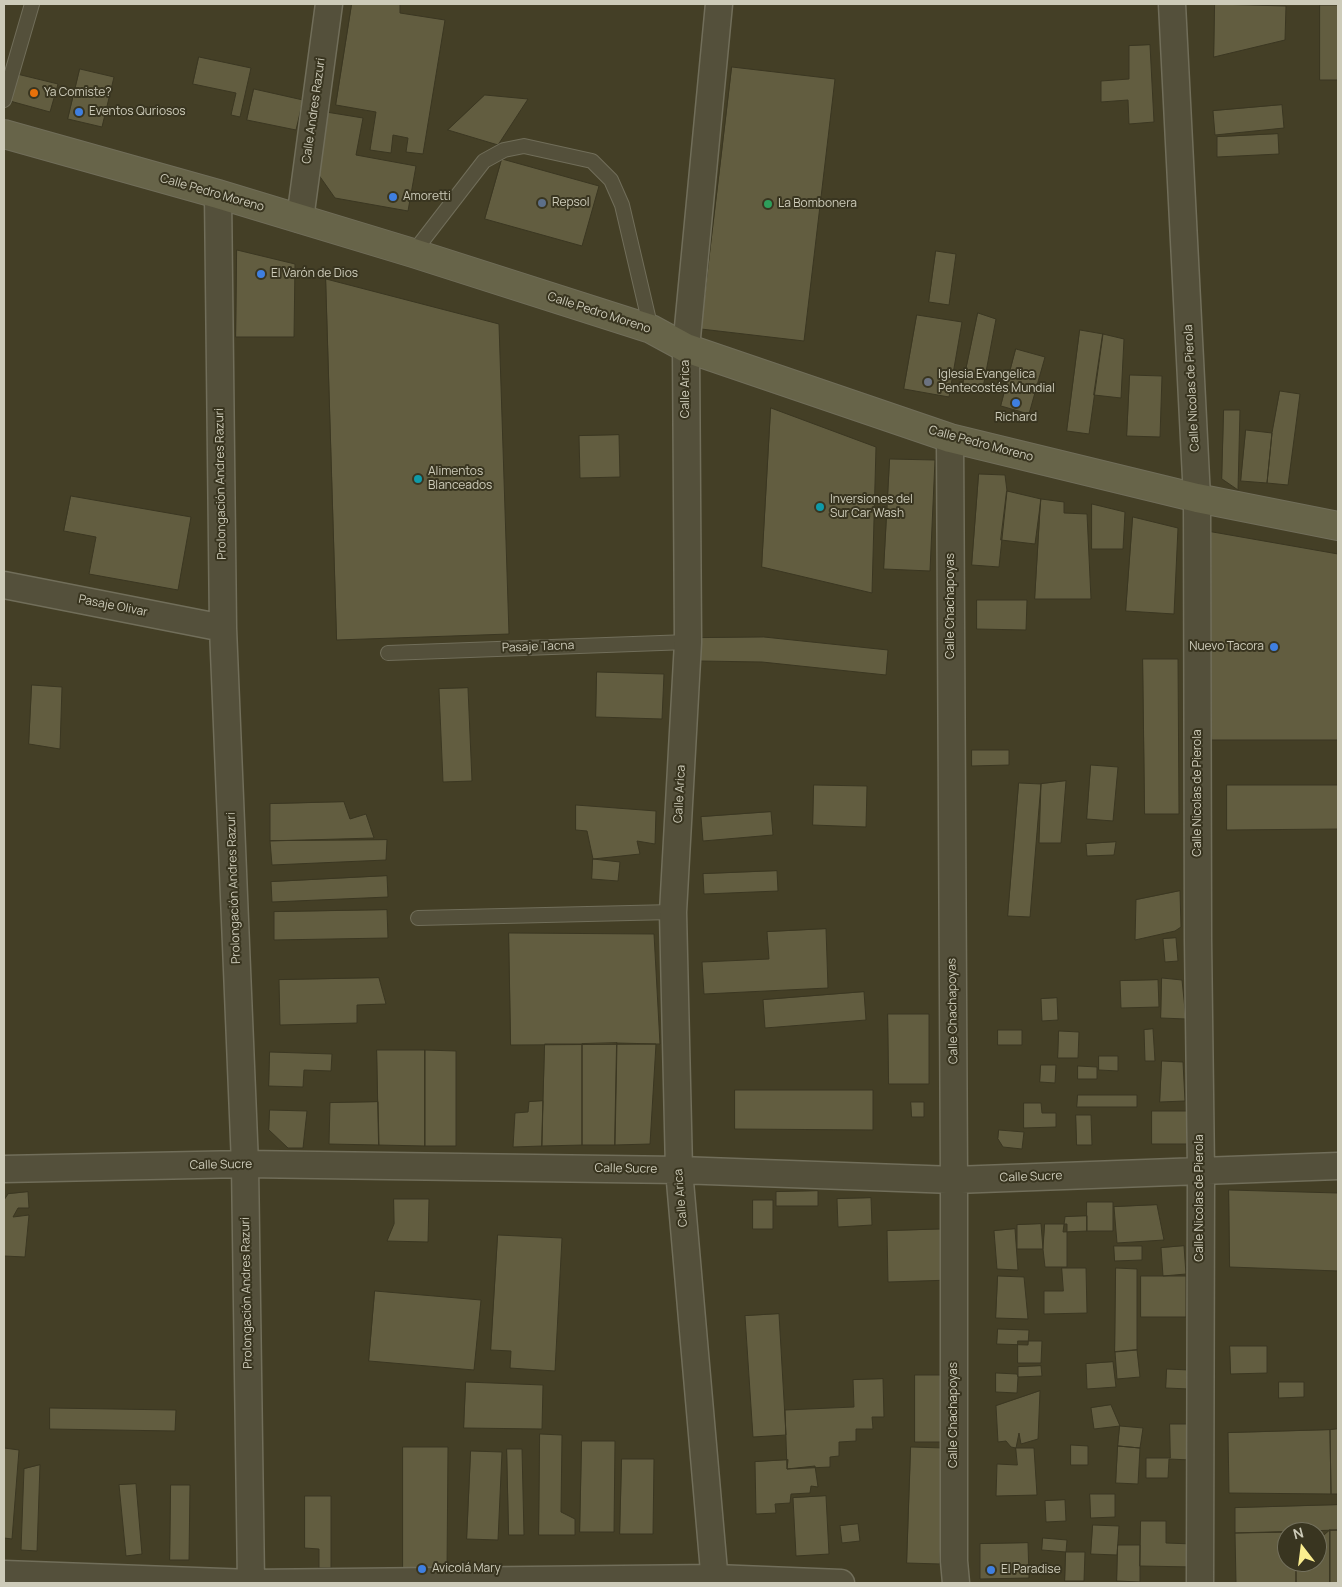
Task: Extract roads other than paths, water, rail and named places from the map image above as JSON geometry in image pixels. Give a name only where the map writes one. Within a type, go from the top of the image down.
[{"type":"main road","name":"Calle Pedro Moreno","points":[[4,134],[300,218],[651,329],[686,348],[950,438],[1197,498],[1338,526]]},
{"type":"street","name":"Calle Andres Razuri","points":[[300,218],[329,4]]},
{"type":"street","name":"Calle Arica","points":[[715,1581],[679,1170],[673,912],[688,642],[686,348],[719,4]]},
{"type":"street","name":"Calle Nicolas de Pierola","points":[[1172,4],[1197,498],[1198,940],[1201,1171],[1200,1583]]},
{"type":"street","name":"Prolongación Andres Razuri","points":[[218,194],[223,628],[245,1164],[251,1583]]},
{"type":"street","name":"Calle Chachapoyas","points":[[950,438],[954,1562],[956,1583]]},
{"type":"street","name":"Pasaje Olivar","points":[[4,585],[223,628]]},
{"type":"street","name":"Calle Sucre","points":[[4,1169],[245,1164],[679,1170],[954,1180],[1338,1166]]},
{"type":"street","points":[[4,1574],[251,1583],[715,1581],[840,1583]]},
{"type":"lane","points":[[4,100],[32,4]]},
{"type":"lane","points":[[413,254],[484,162],[504,150],[524,146],[592,161],[611,180],[622,205],[651,329]]},
{"type":"lane","name":"Pasaje Tacna","points":[[388,652],[688,642]]},
{"type":"lane","points":[[418,918],[673,912]]},
{"type":"place","name":"Ya Comiste?","points":[[34,93]]},
{"type":"place","name":"Eventos Quriosos","points":[[79,112]]},
{"type":"place","name":"Amoretti","points":[[393,197]]},
{"type":"place","name":"Repsol","points":[[542,203]]},
{"type":"place","name":"La Bombonera","points":[[768,204]]},
{"type":"place","name":"El Varón de Dios","points":[[261,274]]},
{"type":"place","name":"Iglesia Evangelica Pentecostés Mundial","points":[[928,382]]},
{"type":"place","name":"Richard","points":[[1016,403]]},
{"type":"place","name":"Alimentos Blanceados","points":[[418,479]]},
{"type":"place","name":"Inversiones del Sur Car Wash","points":[[820,507]]},
{"type":"place","name":"Nuevo Tacora","points":[[1274,647]]},
{"type":"place","name":"Avicolá Mary","points":[[422,1569]]},
{"type":"place","name":"El Paradise","points":[[991,1570]]}]
